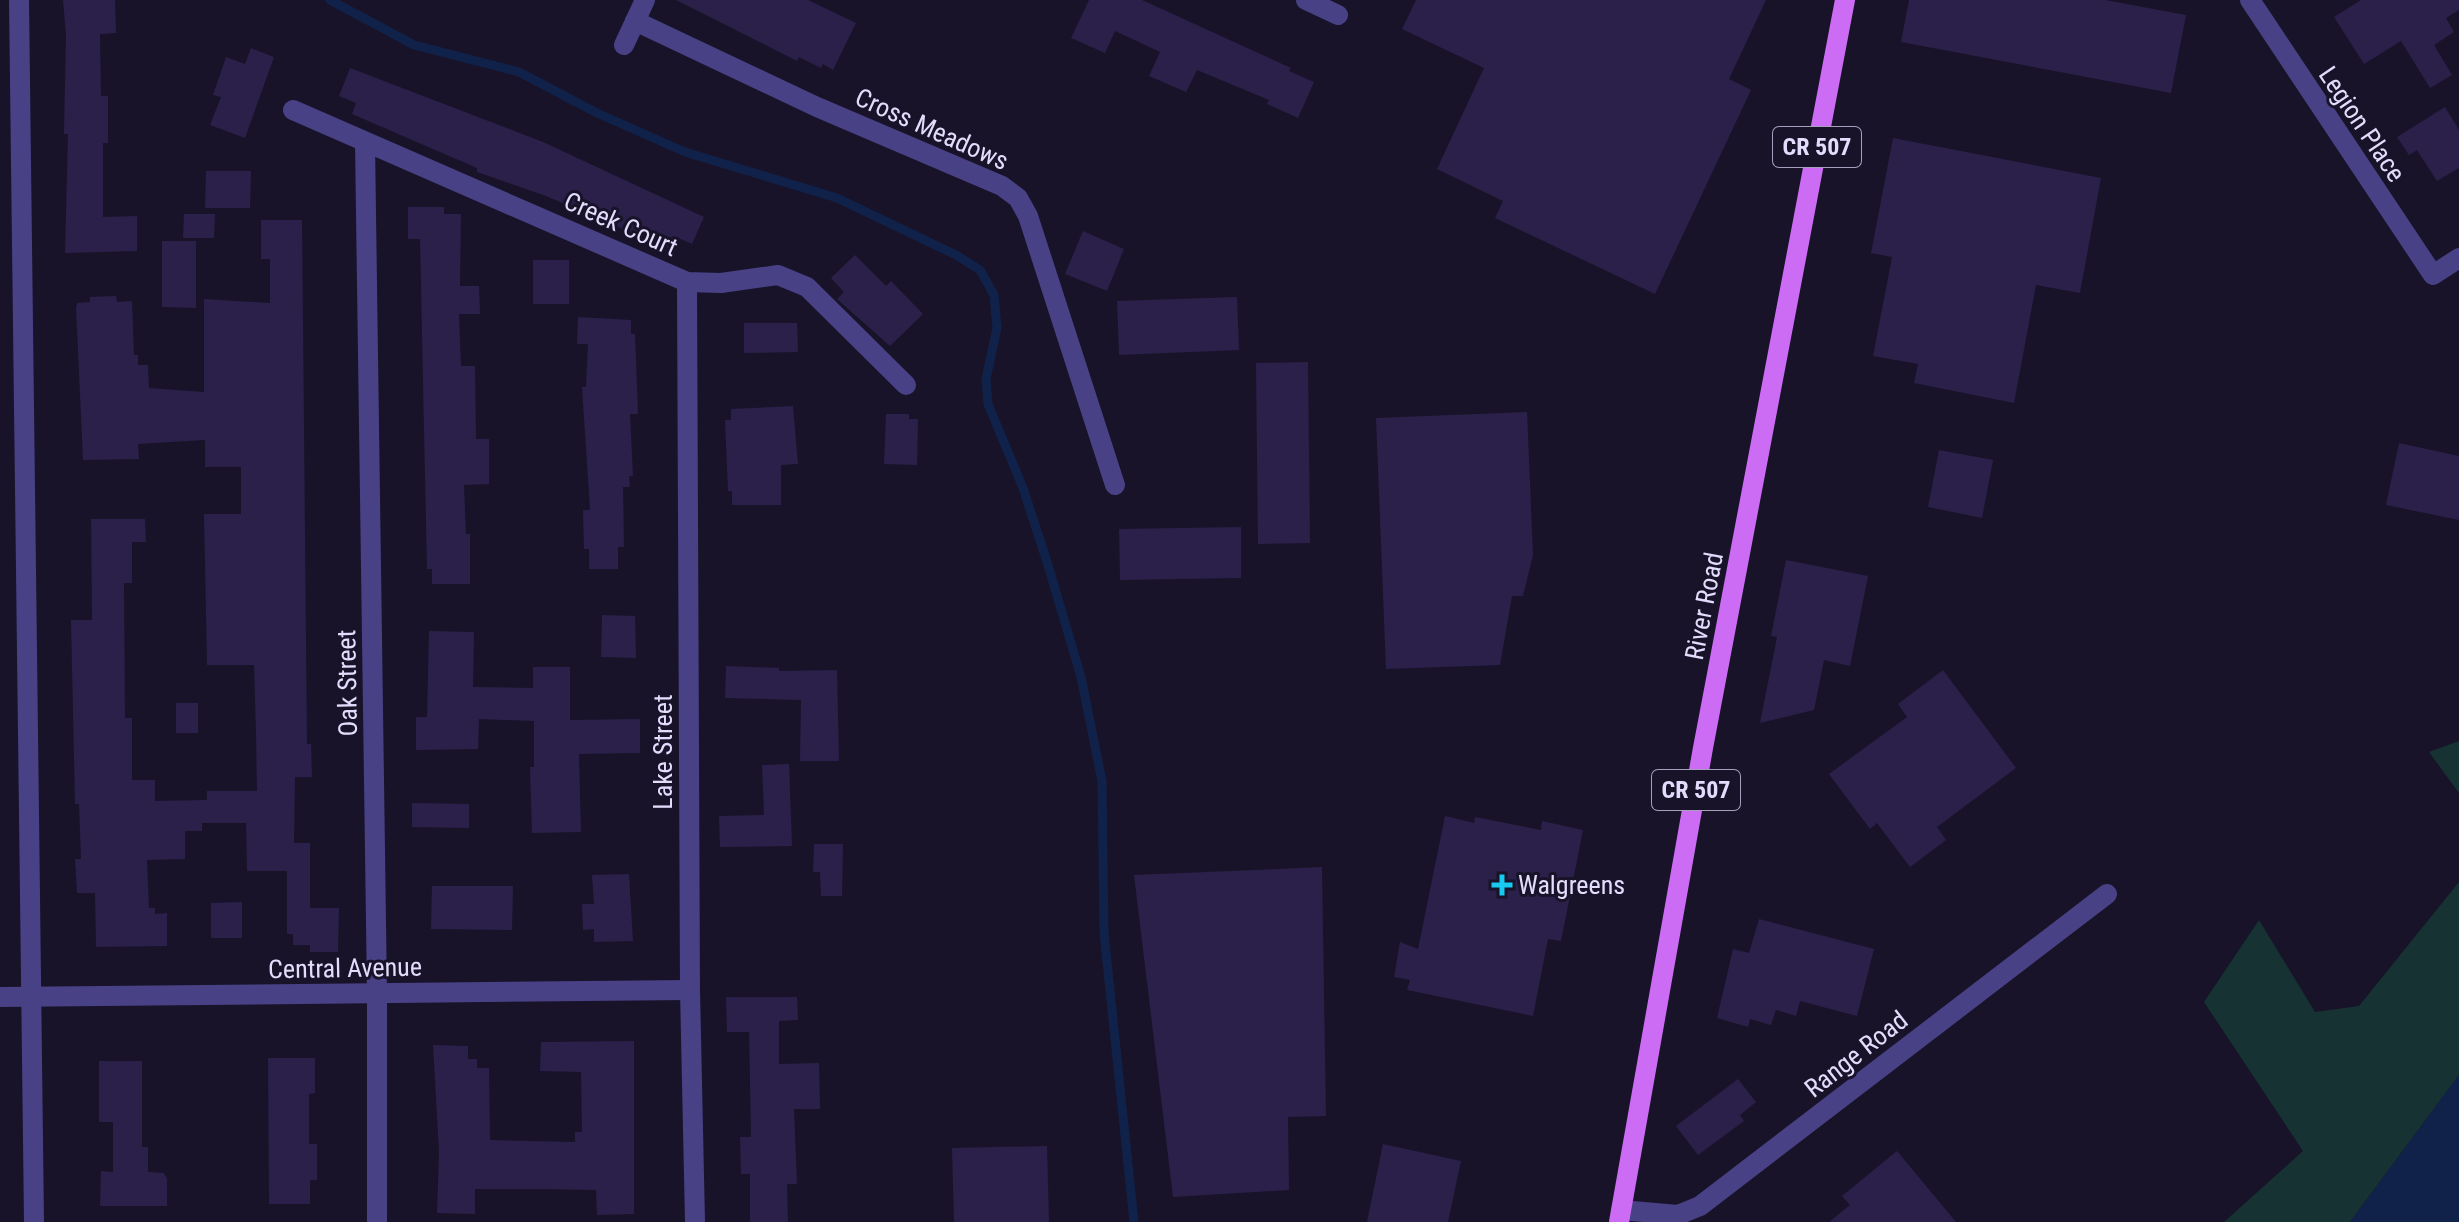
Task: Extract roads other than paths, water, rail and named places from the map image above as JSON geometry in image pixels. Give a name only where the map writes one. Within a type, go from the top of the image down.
[{"type":"main road","name":"River Road","points":[[1620,1216],[1703,748],[1845,0]]},
{"type":"street","points":[[19,0],[34,1222]]},
{"type":"street","points":[[624,45],[645,0]]},
{"type":"street","points":[[1306,0],[1338,15]]},
{"type":"street","name":"Legion Place","points":[[2250,0],[2433,275],[2459,258]]},
{"type":"street","name":"Cross Meadows","points":[[635,21],[803,101],[1002,186],[1018,198],[1028,216],[1115,485]]},
{"type":"street","name":"Creek Court","points":[[293,110],[687,282],[721,283],[778,275],[807,287],[906,385]]},
{"type":"street","name":"Oak Street","points":[[365,142],[377,993],[377,1222]]},
{"type":"street","name":"Lake Street","points":[[687,282],[690,990],[695,1222]]},
{"type":"street","name":"Range Road","points":[[1620,1216],[1678,1215],[1700,1206],[2107,894]]},
{"type":"street","name":"Central Avenue","points":[[0,997],[690,990]]},
{"type":"water","points":[[2459,1075],[2459,1222],[2350,1222]]},
{"type":"waterway","points":[[330,0],[414,45],[519,72],[597,113],[685,152],[837,198],[956,255],[980,270],[994,295],[997,328],[986,379],[988,404],[1023,488],[1048,565],[1081,677],[1102,781],[1104,933],[1134,1222]]},
{"type":"place","name":"Walgreens","points":[[1502,885]]}]
